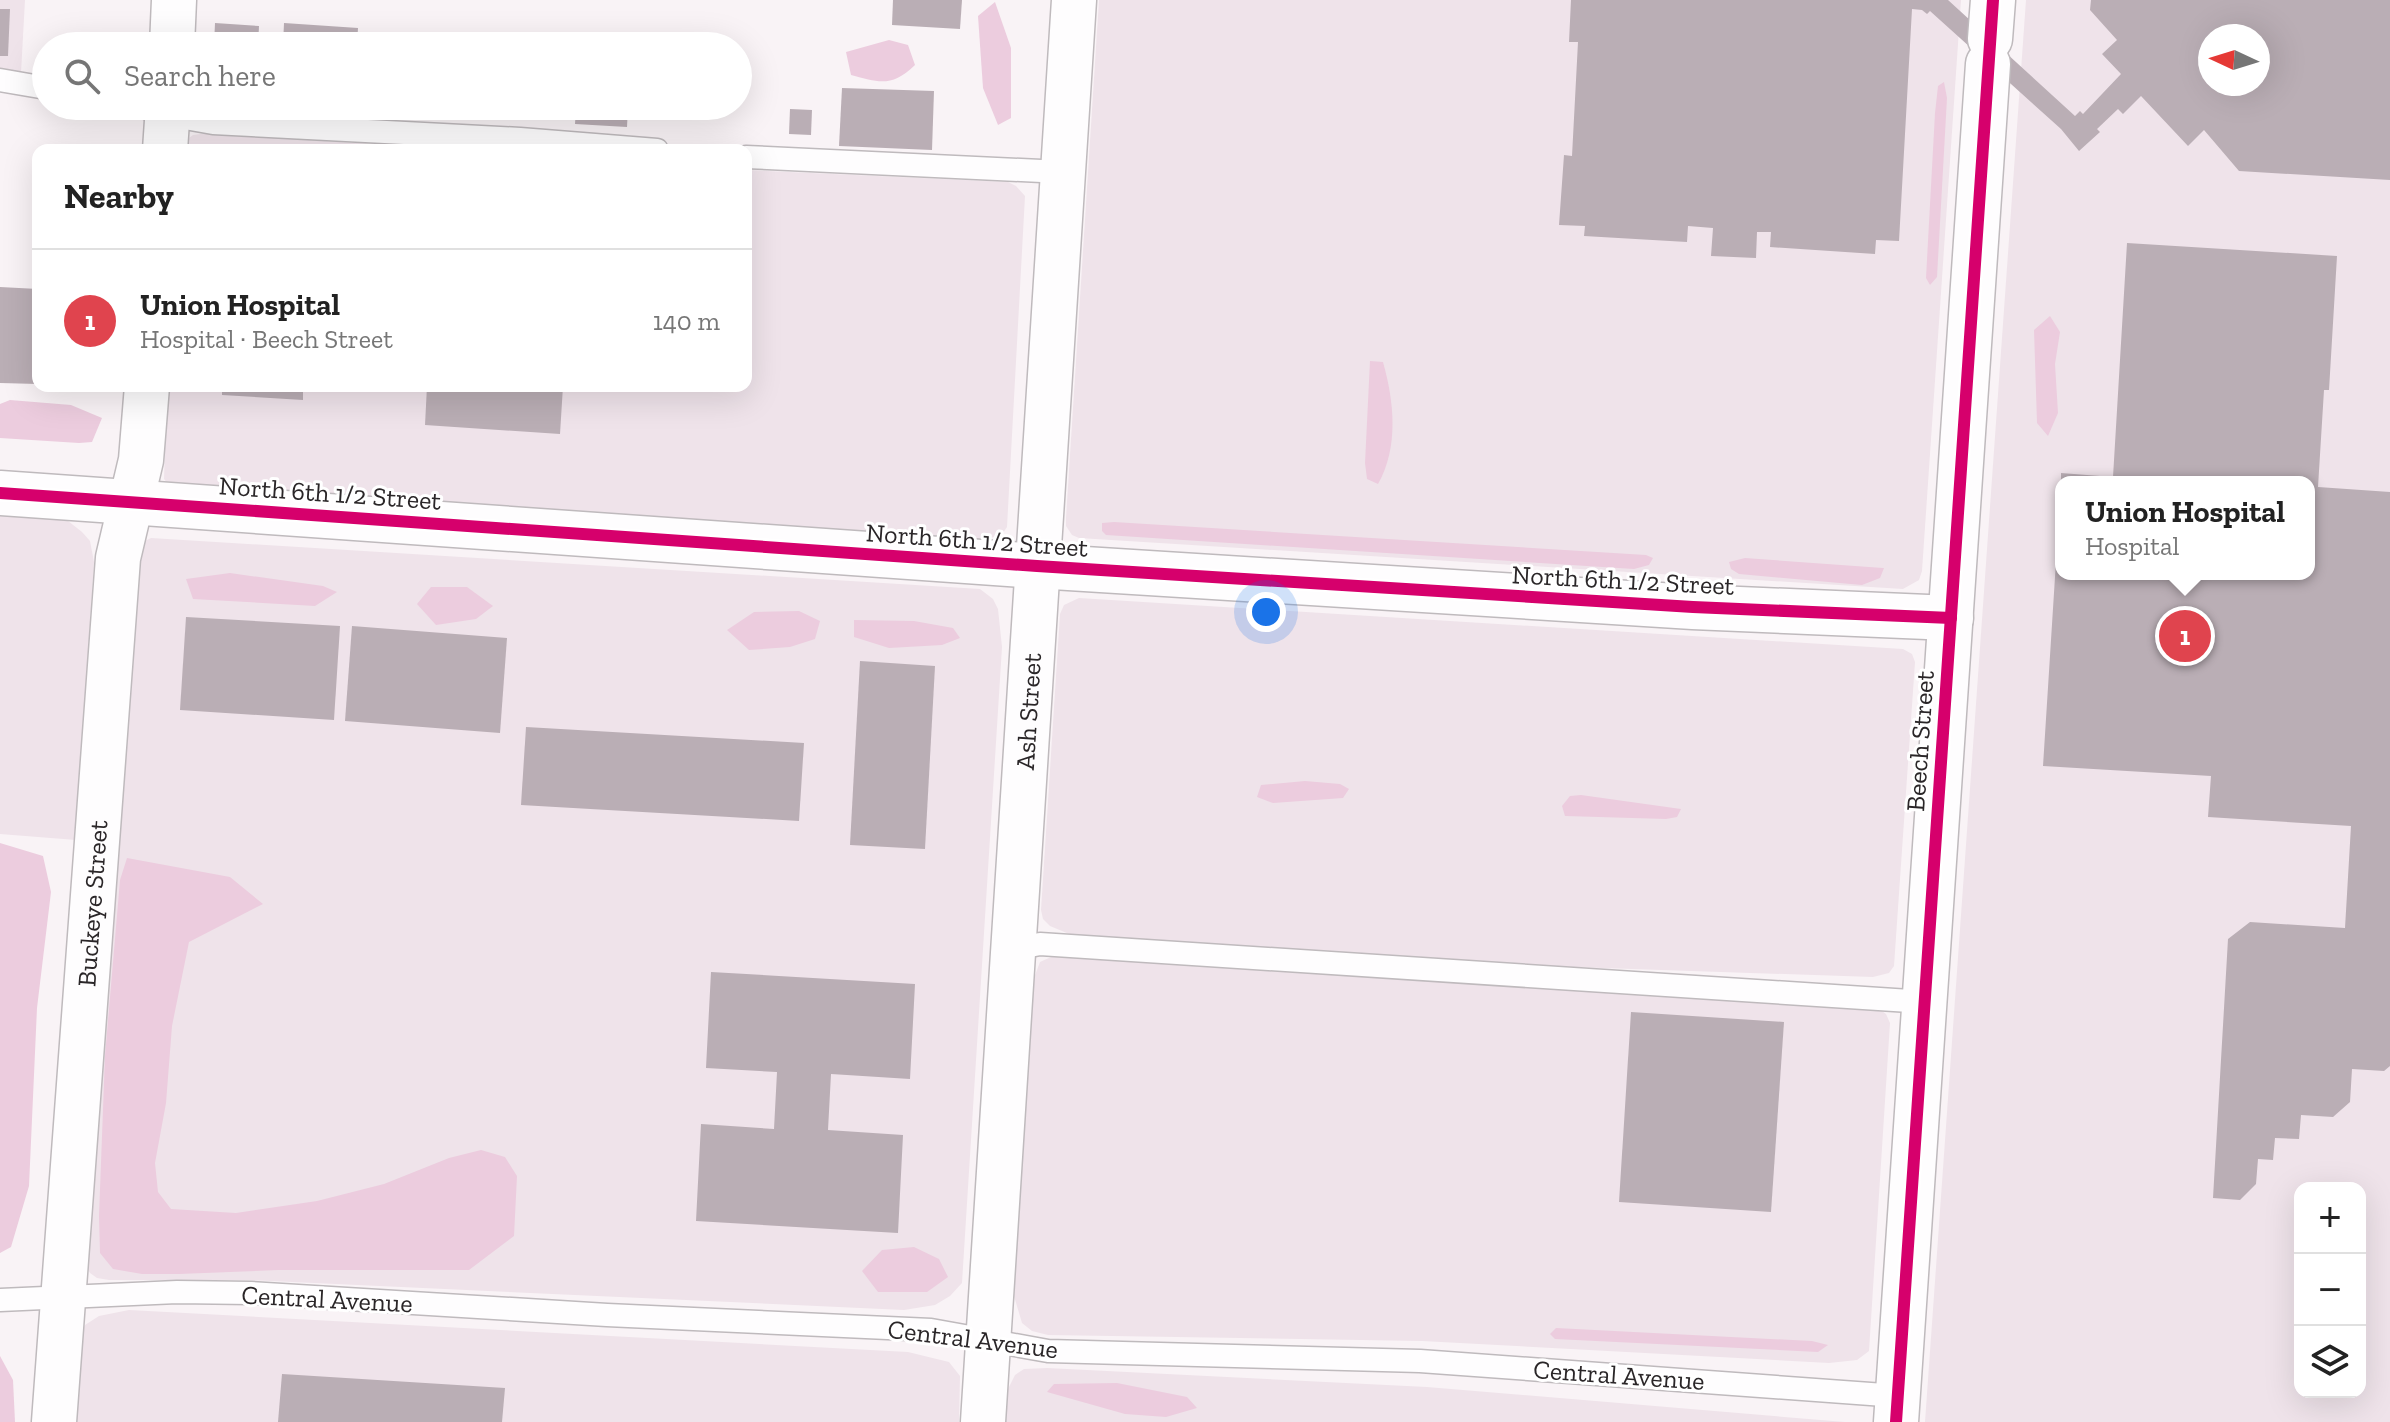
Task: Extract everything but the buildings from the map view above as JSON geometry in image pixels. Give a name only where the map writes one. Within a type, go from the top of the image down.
[{"type":"street","points":[[173,32],[174,0]]},
{"type":"street","name":"Ash Street","points":[[983,1422],[1074,0]]},
{"type":"street","name":"Beech Street","points":[[1897,1409],[1990,34]]},
{"type":"street","name":"Buckeye Street","points":[[54,1422],[118,558],[141,460],[147,392]]},
{"type":"street","name":"North 6th 1/2 Street","points":[[0,493],[1037,566],[1693,607],[1951,618]]},
{"type":"lane","points":[[0,80],[32,86]]},
{"type":"lane","points":[[173,120],[582,144]]},
{"type":"lane","points":[[752,157],[1062,172]]},
{"type":"lane","points":[[1013,949],[1040,944],[1925,1002]]},
{"type":"lane","name":"Central Avenue","points":[[0,1300],[177,1292],[251,1293],[607,1315],[931,1330],[1048,1351],[1420,1361],[1897,1409]]},
{"type":"shaded area","points":[[0,0],[25,0],[21,73],[0,71]]},
{"type":"shaded area","points":[[1099,0],[1961,0],[1919,580],[1903,589],[1079,538],[1072,535],[1066,526],[1066,518]]},
{"type":"shaded area","points":[[2026,0],[2390,0],[2390,1422],[1925,1422]]},
{"type":"shaded area","points":[[995,2],[1011,48],[1011,118],[998,125],[983,88],[978,16]]},
{"type":"shaded area","points":[[889,40],[908,45],[915,65],[892,80],[870,80],[851,75],[846,52]]},
{"type":"shaded area","points":[[1944,82],[1947,98],[1937,277],[1930,285],[1926,278],[1935,113],[1938,86]]},
{"type":"shaded area","points":[[208,133],[370,144],[185,144],[193,135]]},
{"type":"shaded area","points":[[752,170],[1008,182],[1025,196],[1007,527],[1003,533],[981,542],[170,486],[164,479],[167,392],[752,392]]},
{"type":"shaded area","points":[[2050,316],[2060,332],[2055,364],[2058,413],[2048,436],[2037,423],[2034,330]]},
{"type":"shaded area","points":[[1370,361],[1383,362],[1392,408],[1392,439],[1385,470],[1378,484],[1367,479],[1365,463]]},
{"type":"shaded area","points":[[10,400],[71,405],[102,418],[92,442],[0,438],[0,404]]},
{"type":"shaded area","points":[[0,515],[68,521],[90,541],[94,562],[76,840],[0,834]]},
{"type":"shaded area","points":[[1102,523],[1646,555],[1653,558],[1649,565],[1634,569],[1106,535],[1102,531]]},
{"type":"shaded area","points":[[151,538],[980,589],[993,599],[998,609],[1002,647],[962,1283],[950,1296],[935,1305],[904,1310],[248,1280],[109,1280],[90,1273],[87,1268],[135,557],[143,542]]},
{"type":"shaded area","points":[[1745,558],[1884,568],[1880,578],[1862,585],[1739,574],[1731,569],[1729,562]]},
{"type":"shaded area","points":[[230,573],[323,586],[337,592],[315,606],[193,599],[186,579]]},
{"type":"shaded area","points":[[431,587],[467,587],[493,606],[476,619],[436,625],[417,604]]},
{"type":"shaded area","points":[[1079,598],[1903,649],[1912,654],[1915,662],[1894,966],[1889,973],[1873,977],[1543,966],[1074,936],[1050,926],[1043,919],[1041,910],[1060,614],[1064,605]]},
{"type":"shaded area","points":[[799,611],[820,621],[815,639],[790,647],[749,650],[727,630],[754,612]]},
{"type":"shaded area","points":[[854,620],[914,621],[953,628],[960,638],[942,645],[889,648],[854,637]]},
{"type":"shaded area","points":[[1305,781],[1340,784],[1349,789],[1343,798],[1273,803],[1257,797],[1261,785]]},
{"type":"shaded area","points":[[1570,796],[1681,809],[1677,817],[1666,819],[1565,816],[1562,806]]},
{"type":"shaded area","points":[[0,843],[43,856],[51,892],[37,1008],[29,1186],[11,1247],[0,1253]]},
{"type":"shaded area","points":[[127,858],[230,877],[263,904],[189,942],[172,1026],[166,1103],[155,1163],[158,1192],[171,1209],[236,1213],[317,1201],[384,1184],[449,1158],[481,1150],[505,1157],[517,1176],[514,1236],[469,1270],[142,1274],[113,1269],[100,1253],[99,1216],[105,1056],[120,880]]},
{"type":"shaded area","points":[[1069,955],[1879,1009],[1886,1014],[1890,1023],[1869,1351],[1857,1360],[1829,1363],[1422,1341],[1048,1335],[1032,1331],[1022,1323],[1014,1296],[1034,978],[1040,962]]},
{"type":"shaded area","points":[[914,1247],[939,1259],[948,1277],[927,1292],[878,1292],[862,1271],[882,1250]]},
{"type":"shaded area","points":[[129,1310],[908,1352],[949,1362],[960,1376],[959,1422],[72,1422],[78,1339],[85,1325],[99,1316]]},
{"type":"shaded area","points":[[1556,1328],[1812,1341],[1828,1345],[1818,1352],[1555,1339],[1550,1334]]},
{"type":"shaded area","points":[[0,1356],[13,1380],[15,1422],[0,1422]]},
{"type":"shaded area","points":[[1024,1369],[1427,1387],[1845,1422],[1006,1422],[1008,1389],[1015,1375]]},
{"type":"shaded area","points":[[1117,1383],[1187,1397],[1197,1408],[1166,1417],[1125,1414],[1047,1392],[1054,1384]]},
{"type":"cycle path","points":[[1896,1422],[1993,0]]},
{"type":"cycle path","points":[[0,493],[1037,566],[1693,607],[1951,618]]},
{"type":"place","name":"Union Hospital","points":[[2185,636]]}]
